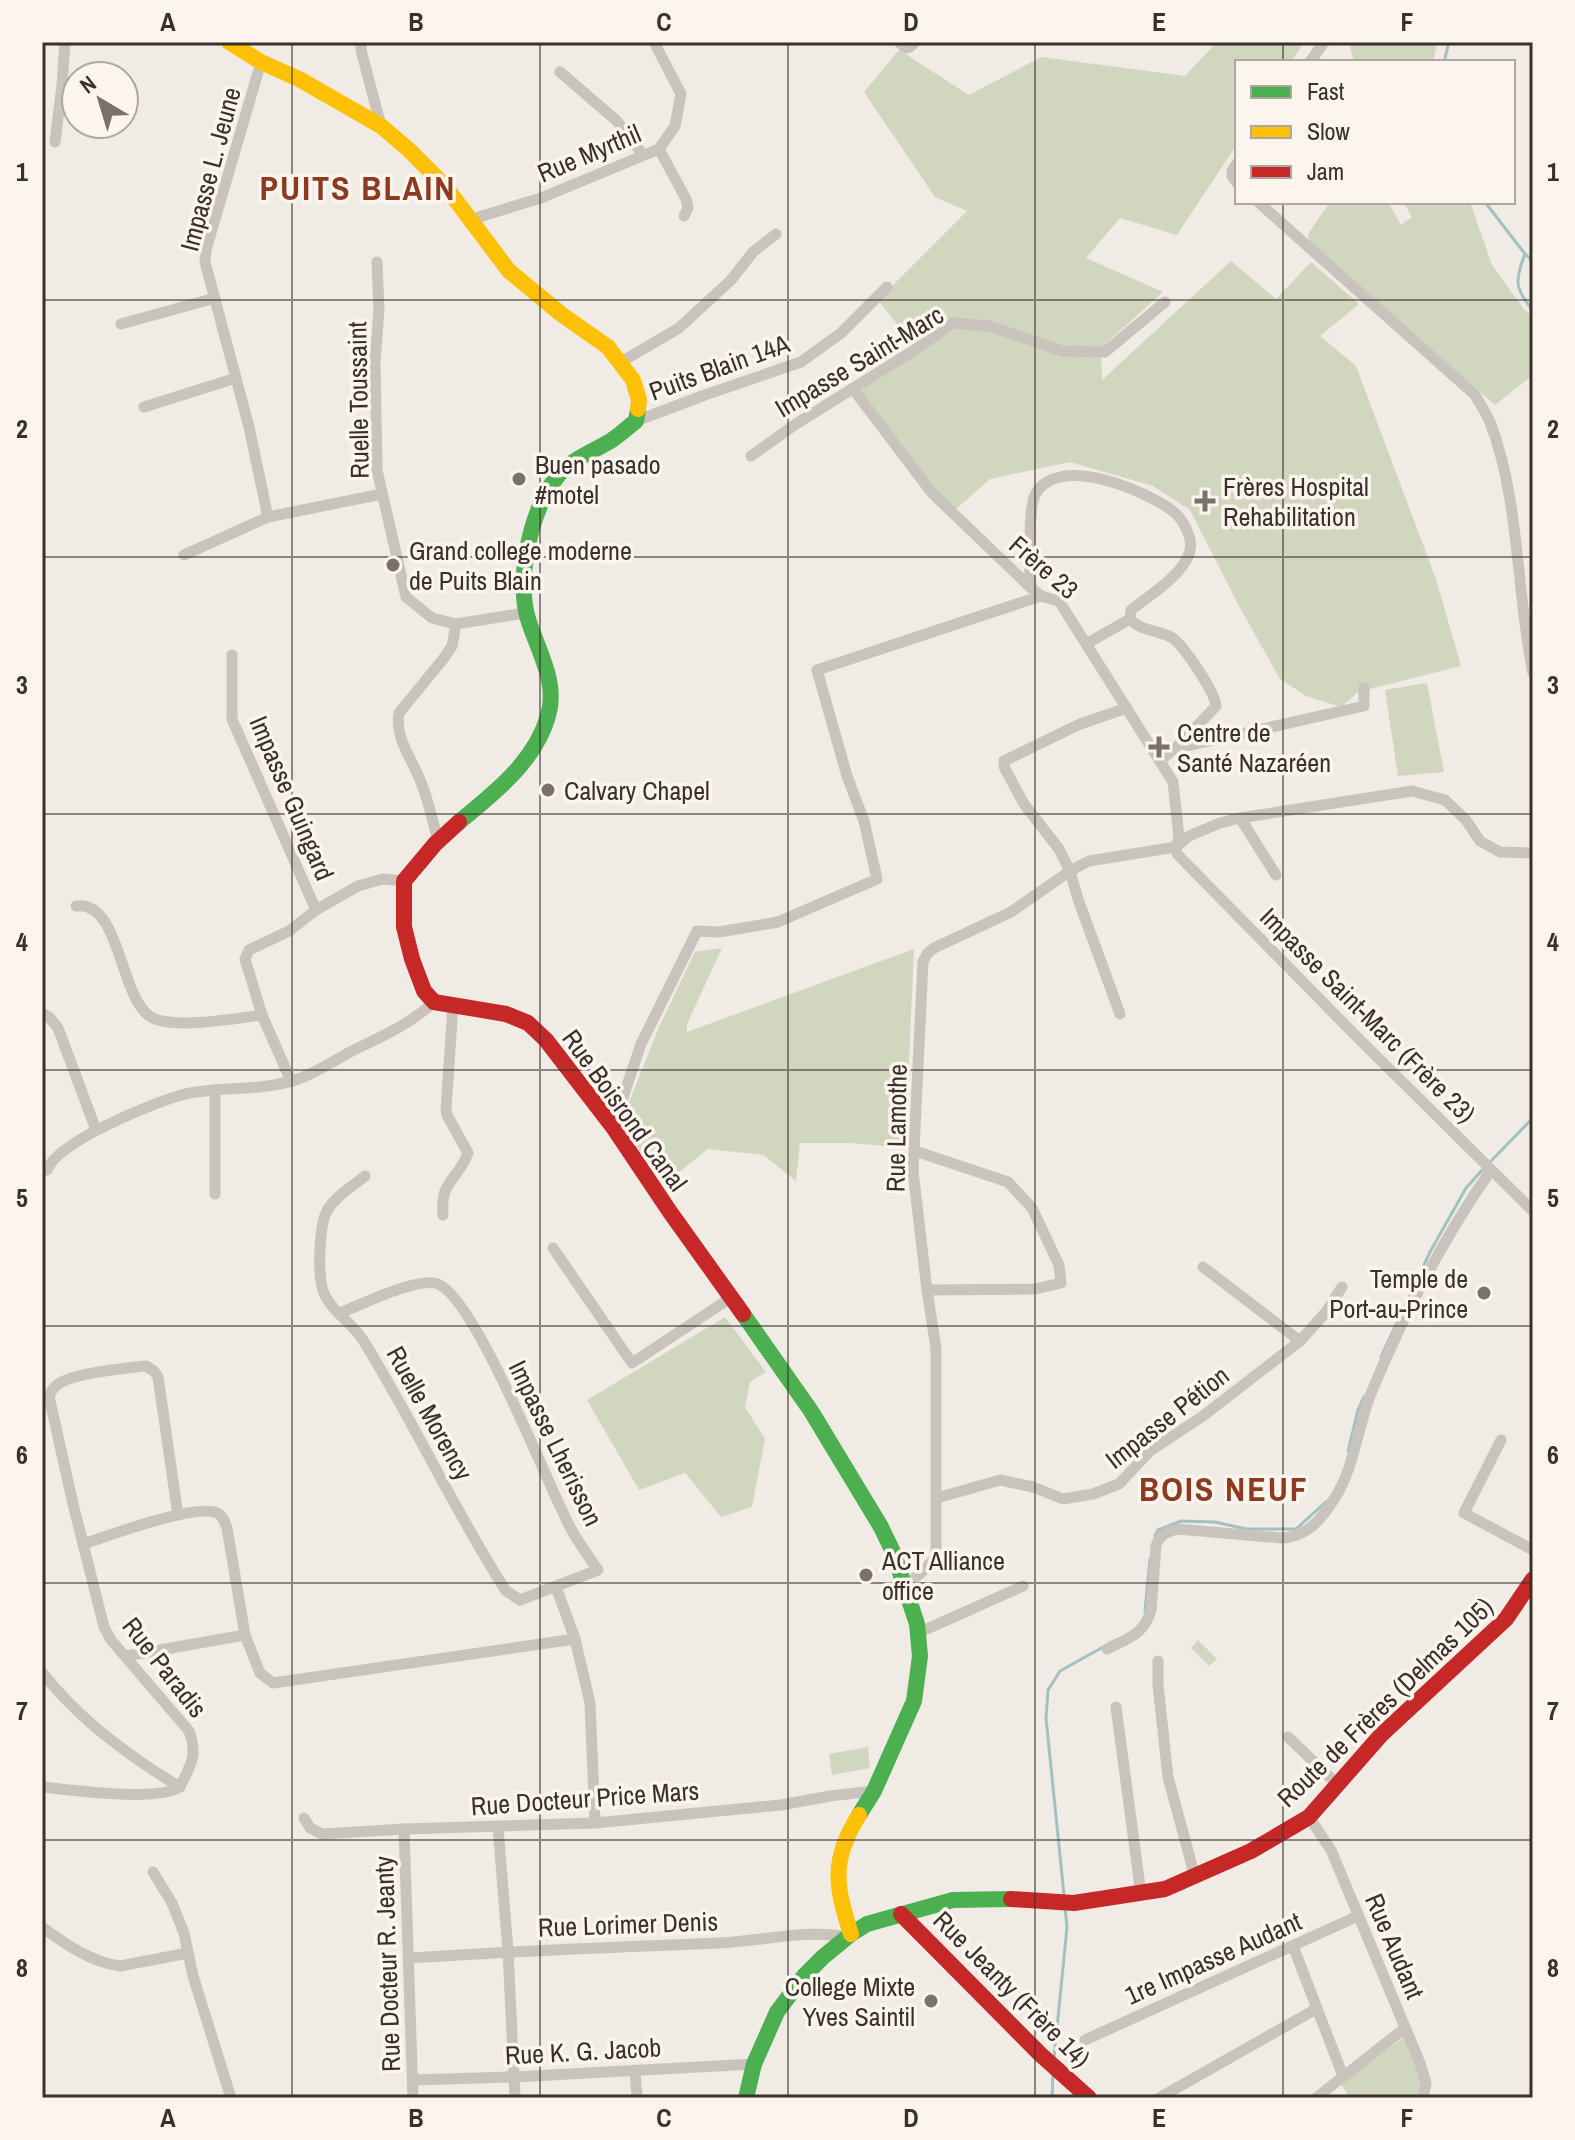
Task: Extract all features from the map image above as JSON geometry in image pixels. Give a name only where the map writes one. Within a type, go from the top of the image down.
[{"type":"street","points":[[55,142],[65,42]]},
{"type":"street","points":[[47,1170],[55,1158],[96,1130],[158,1103],[186,1094],[255,1088],[302,1077],[417,1018],[434,1002],[424,991],[409,949],[404,927],[404,881],[438,841],[494,794],[521,765],[542,732],[549,713],[549,676],[525,613],[525,569],[530,537],[541,502],[556,478],[570,463],[614,439],[636,421],[639,400],[633,380],[621,362],[608,347],[561,314],[509,271],[445,186],[409,150],[381,126],[229,42]]},
{"type":"street","points":[[361,42],[381,126]]},
{"type":"street","name":"Rue Myrthil","points":[[469,220],[541,198],[659,149],[675,126],[681,94],[654,42]]},
{"type":"street","points":[[899,42],[906,48],[915,42]]},
{"type":"street","points":[[1311,60],[1324,42]]},
{"type":"street","name":"Impasse L. Jeune","points":[[261,62],[205,262],[249,427],[268,517]]},
{"type":"street","points":[[560,72],[617,121],[643,155]]},
{"type":"street","points":[[659,149],[686,199],[688,208],[684,216]]},
{"type":"street","points":[[1260,204],[1475,395],[1489,419],[1501,456],[1516,541],[1533,673]]},
{"type":"street","points":[[621,362],[679,328],[731,280],[753,252],[776,234]]},
{"type":"street","name":"Ruelle Toussaint","points":[[377,262],[377,470],[382,494],[406,597],[432,618],[456,624]]},
{"type":"street","name":"Puits Blain 14A","points":[[636,421],[801,362],[841,333],[887,287]]},
{"type":"street","points":[[121,324],[215,298]]},
{"type":"street","name":"Impasse Saint-Marc","points":[[751,456],[953,323],[989,326],[1062,351],[1105,352],[1165,302]]},
{"type":"street","points":[[144,407],[236,378]]},
{"type":"street","name":"Frère 23","points":[[853,389],[932,493],[1030,587],[1041,596],[1059,601],[1173,782],[1179,837],[1176,847]]},
{"type":"street","points":[[1030,587],[1034,496],[1055,478],[1078,476],[1107,480],[1175,513],[1188,532],[1191,549],[1182,569],[1131,610],[1130,619]]},
{"type":"street","points":[[184,555],[268,517],[382,494]]},
{"type":"street","points":[[613,1127],[641,1044],[697,931],[719,932],[778,922],[877,879],[864,821],[847,776],[817,670],[1041,596]]},
{"type":"street","points":[[438,841],[421,780],[399,734],[399,713],[452,646],[456,624],[525,613]]},
{"type":"street","points":[[1086,644],[1130,619]]},
{"type":"street","points":[[1130,619],[1135,624],[1173,638],[1181,645],[1216,701],[1216,706],[1161,760]]},
{"type":"street","name":"Impasse Guingard","points":[[232,655],[232,719],[316,910]]},
{"type":"street","points":[[1182,742],[1187,746],[1364,706],[1364,688]]},
{"type":"street","points":[[1120,1014],[1070,871],[1059,849],[1024,804],[1004,767],[1004,761],[1080,724],[1127,708]]},
{"type":"street","points":[[1176,847],[1189,836],[1240,818],[1412,791],[1445,800],[1466,820],[1480,841],[1500,852],[1533,853]]},
{"type":"street","points":[[1240,818],[1276,875]]},
{"type":"street","name":"Rue Lamothe","points":[[905,1586],[936,1557],[936,1348],[913,1171],[923,962],[934,948],[1011,912],[1089,861],[1176,847]]},
{"type":"street","name":"Impasse Saint-Marc (Frère 23)","points":[[1176,847],[1177,854],[1533,1211]]},
{"type":"street","points":[[291,1081],[262,1015],[245,959],[249,950],[289,931],[316,910],[358,886],[383,879],[404,881]]},
{"type":"street","points":[[76,906],[85,905],[99,912],[109,929],[140,1007],[151,1018],[185,1023],[262,1015]]},
{"type":"street","name":"Rue Boisrond Canal","points":[[434,1002],[506,1014],[528,1023],[546,1040],[613,1127],[811,1411],[894,1554],[917,1624],[920,1656],[914,1701],[874,1791],[847,1834],[837,1869],[850,1936]]},
{"type":"street","points":[[443,1215],[444,1190],[468,1153],[446,1109],[453,1005]]},
{"type":"street","points":[[42,1013],[58,1028],[96,1130]]},
{"type":"street","points":[[215,1091],[215,1194]]},
{"type":"street","points":[[915,1151],[1008,1182],[1032,1208],[1059,1265],[1061,1283],[1007,1291],[927,1290]]},
{"type":"street","points":[[1107,1649],[1137,1634],[1148,1620],[1156,1546],[1158,1540],[1169,1531],[1177,1529],[1281,1538],[1305,1532],[1319,1520],[1342,1486],[1370,1395],[1415,1296],[1462,1212],[1491,1170]]},
{"type":"street","name":"Ruelle Morency","points":[[365,1176],[329,1207],[325,1216],[322,1234],[324,1295],[358,1332],[382,1371],[506,1591],[520,1600],[598,1570]]},
{"type":"street","points":[[553,1248],[632,1363],[732,1297]]},
{"type":"street","points":[[1203,1267],[1300,1341]]},
{"type":"street","name":"Impasse Lherisson","points":[[340,1313],[412,1285],[431,1282],[451,1292],[478,1332],[572,1530],[598,1570]]},
{"type":"street","name":"Impasse Pétion","points":[[937,1498],[1000,1480],[1033,1487],[1063,1499],[1093,1494],[1119,1484],[1150,1451],[1203,1416],[1300,1341],[1326,1312],[1342,1287]]},
{"type":"street","name":"Rue Paradis","points":[[178,1515],[158,1377],[151,1368],[132,1367],[65,1380],[54,1387],[49,1396],[104,1627],[111,1640],[189,1731],[195,1749],[180,1787]]},
{"type":"street","points":[[1501,1440],[1464,1513],[1533,1550]]},
{"type":"street","points":[[83,1544],[178,1515],[214,1512],[223,1519],[227,1528],[245,1635],[260,1673],[273,1683],[575,1639]]},
{"type":"street","points":[[918,1633],[1023,1586]]},
{"type":"street","points":[[556,1587],[575,1639],[590,1703],[595,1823]]},
{"type":"street","name":"Route de Frères (Delmas 105)","points":[[746,2098],[754,2064],[777,2012],[823,1957],[867,1924],[953,1900],[1023,1899],[1074,1903],[1141,1894],[1165,1889],[1251,1851],[1309,1817],[1381,1735],[1498,1628],[1531,1590]]},
{"type":"street","points":[[126,1656],[245,1635]]},
{"type":"street","points":[[1158,1661],[1168,1777],[1195,1877]]},
{"type":"street","points":[[42,1672],[57,1692],[89,1721],[180,1787]]},
{"type":"street","points":[[1116,1707],[1141,1894]]},
{"type":"street","points":[[1288,1737],[1338,1785]]},
{"type":"street","points":[[42,1787],[121,1793],[170,1792],[180,1787]]},
{"type":"street","name":"Rue Docteur Price Mars","points":[[304,1818],[310,1828],[322,1834],[595,1823],[781,1805],[874,1791]]},
{"type":"street","name":"Rue Audant","points":[[1309,1817],[1331,1850],[1420,2063],[1426,2083],[1423,2098]]},
{"type":"street","points":[[498,1827],[515,2098]]},
{"type":"street","name":"Rue Docteur R. Jeanty","points":[[404,1829],[413,2098]]},
{"type":"street","points":[[153,1872],[172,1903],[184,1933],[193,1976],[231,2098]]},
{"type":"street","name":"Rue Jeanty (Frère 14)","points":[[901,1914],[1044,2059],[1089,2098]]},
{"type":"street","name":"1re Impasse Audant","points":[[1085,2040],[1358,1916]]},
{"type":"street","points":[[42,1927],[96,1961],[120,1966],[188,1953]]},
{"type":"street","name":"Rue Lorimer Denis","points":[[409,1958],[725,1942],[816,1933],[850,1936]]},
{"type":"street","points":[[1293,1946],[1343,2076]]},
{"type":"street","points":[[1159,2098],[1316,2009]]},
{"type":"street","points":[[1316,2098],[1405,2028]]},
{"type":"street","name":"Rue K. G. Jacob","points":[[414,2080],[754,2064]]},
{"type":"street","points":[[635,2071],[637,2098]]},
{"type":"green space","points":[[1217,42],[1304,42],[1292,60],[1235,60],[1235,147],[1177,235],[1120,218],[1086,258],[1163,292],[1101,348],[1102,380],[1231,261],[1276,299],[1311,262],[1359,304],[1320,336],[1356,366],[1436,579],[1461,666],[1358,692],[1341,707],[1306,696],[1280,679],[1190,510],[1153,486],[1070,462],[990,479],[955,510],[936,490],[858,388],[914,346],[878,300],[967,211],[935,197],[864,92],[899,50],[969,95],[1041,57],[1185,76]]},
{"type":"green space","points":[[1349,42],[1437,42],[1433,60],[1354,60]]},
{"type":"green space","points":[[1329,204],[1389,204],[1401,225],[1412,217],[1404,204],[1471,204],[1492,265],[1533,317],[1533,375],[1495,405],[1309,244],[1308,234]]},
{"type":"green space","points":[[1427,683],[1444,772],[1398,776],[1385,690]]},
{"type":"green space","points":[[722,948],[687,1024],[687,1032],[914,949],[905,1148],[851,1143],[800,1143],[796,1181],[763,1155],[708,1149],[664,1184],[622,1126],[624,1115],[659,1027],[695,952]]},
{"type":"green space","points":[[725,1317],[766,1372],[750,1382],[745,1407],[765,1439],[752,1507],[721,1517],[685,1473],[639,1490],[587,1400]]},
{"type":"green space","points":[[1198,1640],[1217,1659],[1209,1666],[1191,1648]]},
{"type":"green space","points":[[868,1747],[870,1768],[832,1775],[829,1754]]},
{"type":"green space","points":[[1404,2037],[1422,2067],[1425,2098],[1350,2098],[1340,2083]]},
{"type":"waterway","points":[[1444,60],[1449,42]]},
{"type":"waterway","points":[[1487,204],[1533,261]]},
{"type":"waterway","points":[[1525,254],[1518,284],[1522,296],[1533,310]]},
{"type":"waterway","points":[[1490,1162],[1533,1118]]},
{"type":"waterway","points":[[1381,1357],[1430,1252],[1466,1188],[1484,1168]]},
{"type":"waterway","points":[[1348,1451],[1364,1397]]},
{"type":"waterway","points":[[1155,1536],[1158,1530],[1181,1521],[1215,1522],[1246,1529],[1296,1529],[1327,1501]]},
{"type":"waterway","points":[[1145,1611],[1150,1559]]},
{"type":"waterway","points":[[1064,1895],[1046,1718],[1048,1690],[1060,1671],[1105,1646]]},
{"type":"waterway","points":[[1054,2058],[1067,1927],[1065,1907]]},
{"type":"waterway","points":[[1052,2098],[1053,2074]]},
{"type":"traffic: fast","points":[[459,822],[499,788],[523,762],[534,748],[548,716],[549,680],[529,622],[524,587],[528,547],[539,508],[563,470],[636,421],[638,409]]},
{"type":"traffic: fast","points":[[743,1314],[811,1411],[881,1527],[894,1554],[917,1624],[920,1656],[914,1701],[874,1791],[859,1815]]},
{"type":"traffic: fast","points":[[746,2098],[754,2064],[777,2012],[804,1976],[851,1934],[867,1924],[953,1900],[1011,1899]]},
{"type":"traffic: slow","points":[[229,42],[381,126],[409,150],[445,186],[509,271],[561,314],[608,347],[633,380],[639,400],[638,409]]},
{"type":"traffic: slow","points":[[851,1934],[838,1873],[844,1846],[859,1815]]},
{"type":"traffic: jam","points":[[459,822],[435,844],[404,881],[404,927],[424,991],[434,1002],[506,1014],[528,1023],[546,1040],[613,1127],[743,1314]]},
{"type":"traffic: jam","points":[[1011,1899],[1074,1903],[1165,1889],[1251,1851],[1309,1817],[1381,1735],[1506,1619],[1533,1579]]},
{"type":"traffic: jam","points":[[901,1914],[1040,2054],[1089,2098]]},
{"type":"place","name":"Buen pasado #motel","points":[[519,479]]},
{"type":"place","name":"Frères Hospital Rehabilitation","points":[[1205,501]]},
{"type":"place","name":"Grand college moderne de Puits Blain","points":[[393,565]]},
{"type":"place","name":"Centre de Santé Nazaréen","points":[[1159,747]]},
{"type":"place","name":"Calvary Chapel","points":[[548,790]]},
{"type":"place","name":"Temple de Port-au-Prince","points":[[1484,1293]]},
{"type":"place","name":"ACT Alliance office","points":[[866,1575]]},
{"type":"place","name":"College Mixte Yves Saintil","points":[[931,2001]]},
{"type":"district","name":"PUITS BLAIN","points":[[358,188]]},
{"type":"district","name":"BOIS NEUF","points":[[1224,1489]]}]
